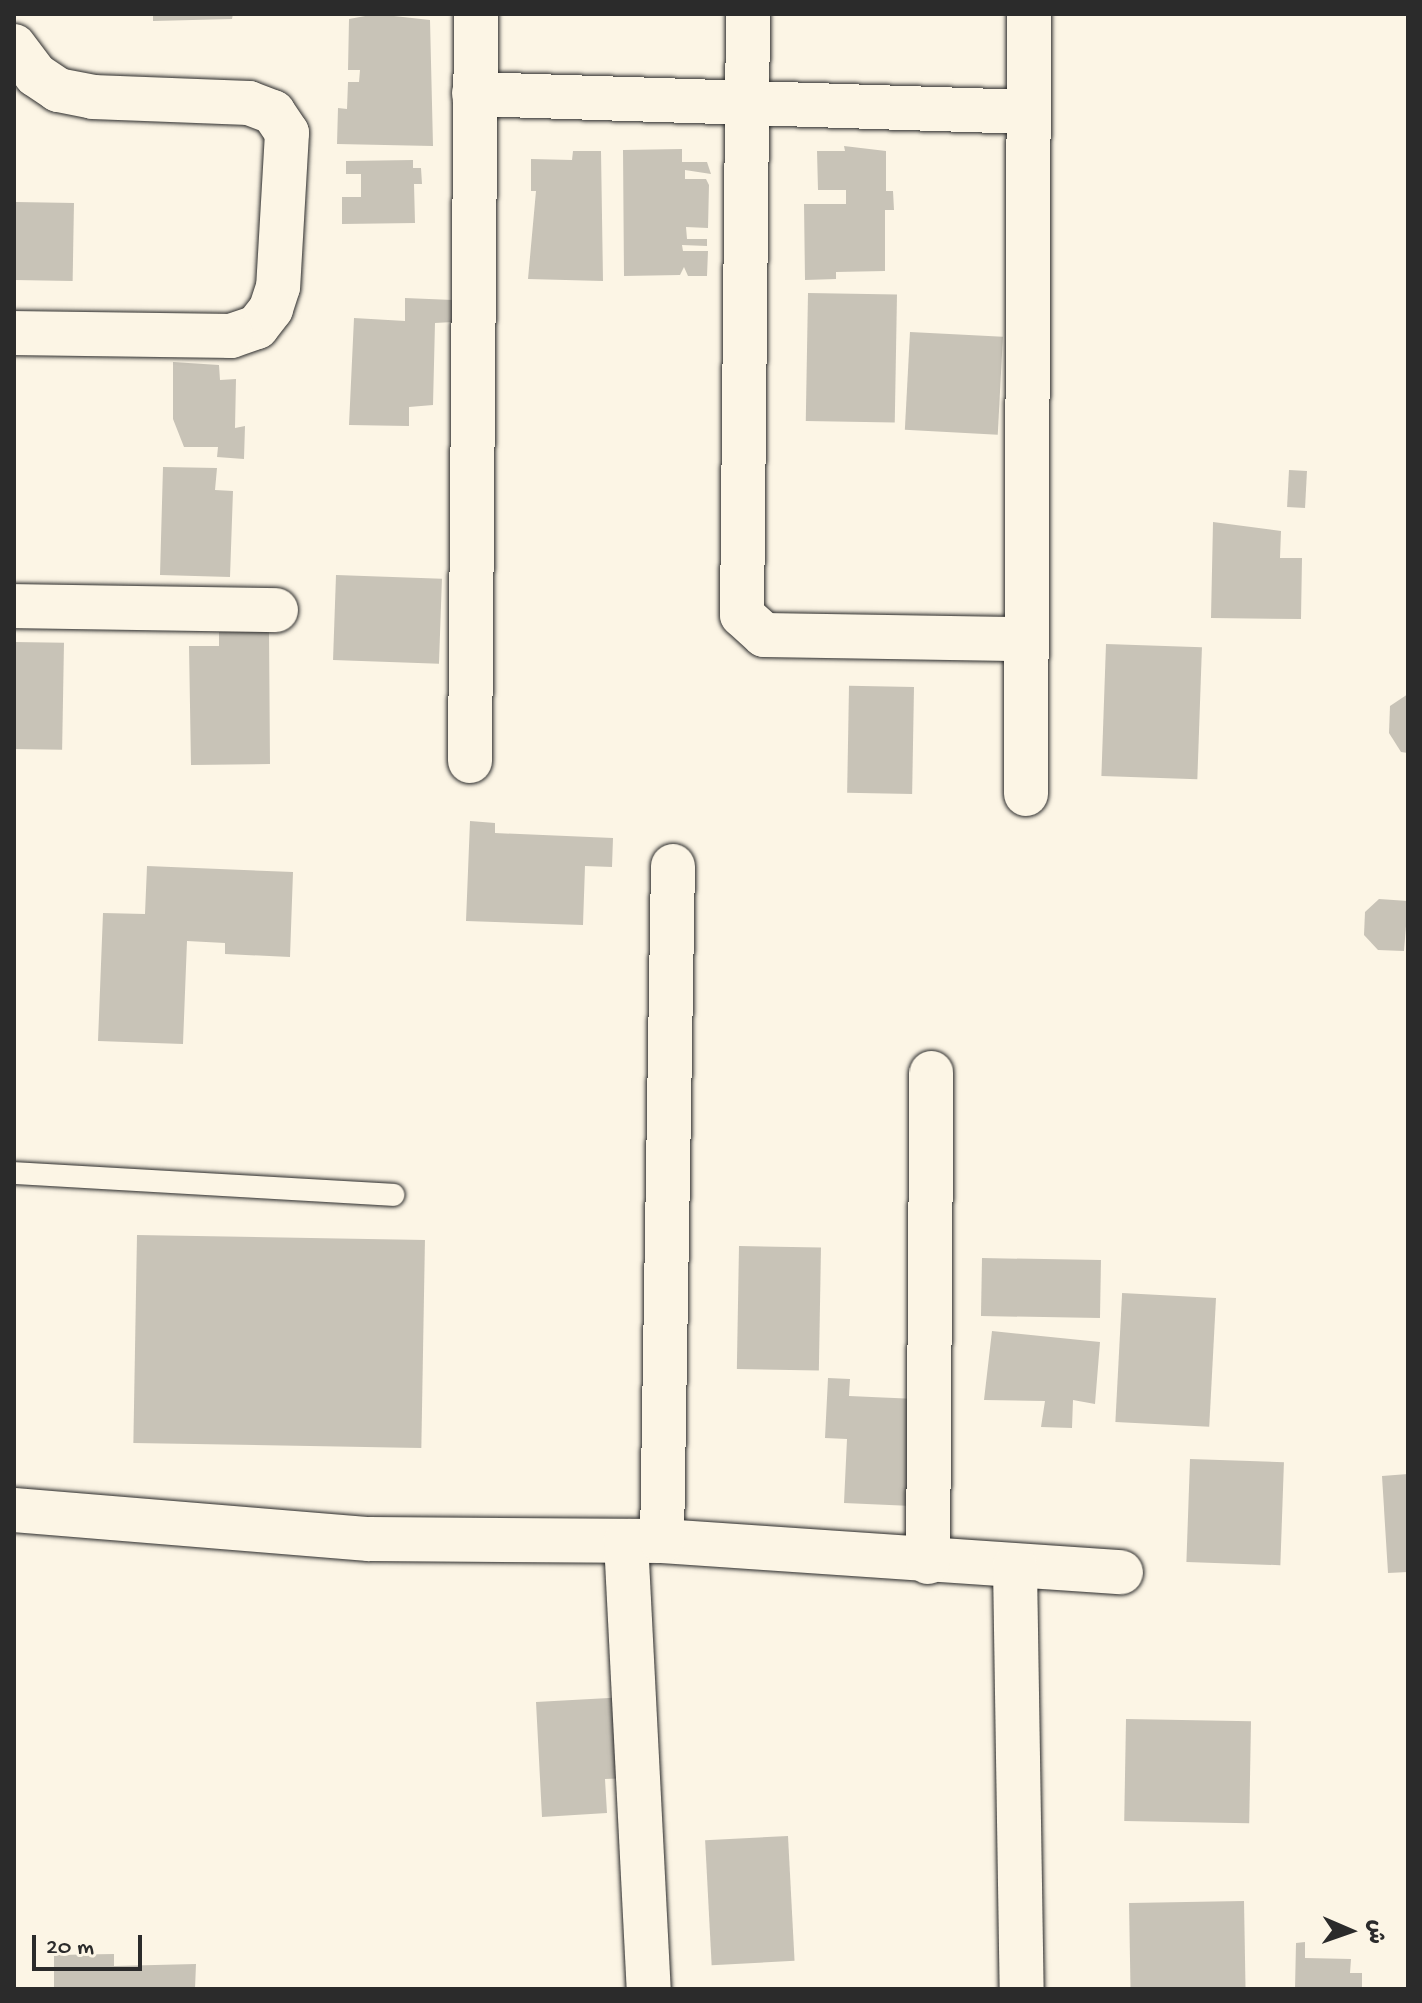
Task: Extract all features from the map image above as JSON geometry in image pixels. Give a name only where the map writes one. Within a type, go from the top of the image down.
[{"type":"street","points":[[470,761],[476,14]]},
{"type":"street","points":[[748,14],[742,615],[764,635],[1027,639]]},
{"type":"street","points":[[1026,794],[1029,14]]},
{"type":"street","points":[[14,46],[36,75],[58,90],[93,97],[249,103],[273,112],[287,133],[278,287],[271,309],[257,327],[231,336],[14,333]]},
{"type":"street","points":[[474,94],[1029,112]]},
{"type":"street","points":[[14,606],[276,610]]},
{"type":"street","points":[[649,1989],[644,1541],[673,866]]},
{"type":"street","points":[[928,1562],[931,1073]]},
{"type":"street","points":[[14,1510],[369,1539],[644,1541],[928,1562],[1121,1572]]},
{"type":"street","points":[[1015,1566],[1022,1989]]},
{"type":"lane","points":[[14,1173],[393,1195]]},
{"type":"building","points":[[153,14],[233,14],[232,19],[153,21]]},
{"type":"building","points":[[376,14],[430,20],[433,146],[337,144],[338,108],[347,109],[348,82],[359,82],[360,70],[348,70],[349,19]]},
{"type":"building","points":[[844,146],[886,151],[886,191],[893,191],[894,210],[885,210],[885,271],[836,272],[836,279],[805,280],[804,204],[846,204],[846,190],[818,190],[817,151],[845,151]]},
{"type":"building","points":[[682,149],[682,162],[707,162],[711,174],[685,170],[685,179],[706,179],[709,185],[708,228],[686,227],[687,239],[707,239],[707,246],[682,245],[683,251],[708,251],[707,276],[688,276],[684,267],[680,275],[624,276],[623,150]]},
{"type":"building","points":[[573,151],[601,151],[603,281],[528,279],[536,191],[531,191],[531,159],[572,160]]},
{"type":"building","points":[[413,160],[413,168],[421,168],[422,184],[414,184],[415,223],[342,224],[342,197],[361,197],[361,174],[346,174],[346,161]]},
{"type":"building","points":[[16,202],[74,203],[73,281],[15,280]]},
{"type":"building","points":[[808,293],[897,295],[895,423],[806,421]]},
{"type":"building","points":[[405,298],[453,300],[453,322],[435,323],[433,405],[409,407],[409,426],[349,425],[354,318],[405,321]]},
{"type":"building","points":[[910,332],[1003,337],[998,435],[905,430]]},
{"type":"building","points":[[173,362],[219,365],[220,380],[236,379],[235,428],[245,426],[244,459],[217,457],[218,447],[184,447],[173,419]]},
{"type":"building","points":[[163,467],[217,468],[215,490],[233,491],[230,577],[160,575]]},
{"type":"building","points":[[1289,470],[1307,471],[1305,508],[1287,507]]},
{"type":"building","points":[[1213,522],[1281,531],[1280,558],[1302,558],[1301,619],[1211,618]]},
{"type":"building","points":[[336,575],[442,579],[439,664],[333,660]]},
{"type":"building","points":[[269,631],[270,764],[191,765],[189,646],[219,646],[219,632]]},
{"type":"building","points":[[14,642],[64,643],[62,750],[14,749]]},
{"type":"building","points":[[1106,644],[1202,647],[1197,779],[1101,776]]},
{"type":"building","points":[[849,686],[914,687],[912,794],[847,793]]},
{"type":"building","points":[[1408,694],[1408,753],[1401,752],[1389,733],[1390,706]]},
{"type":"building","points":[[470,821],[495,823],[495,833],[613,838],[612,867],[585,866],[583,925],[466,921]]},
{"type":"building","points":[[147,866],[293,872],[290,957],[225,954],[225,943],[187,941],[183,1044],[98,1041],[103,913],[145,914]]},
{"type":"building","points":[[1379,899],[1408,901],[1404,951],[1378,950],[1364,935],[1365,912]]},
{"type":"building","points":[[137,1235],[425,1240],[421,1448],[133,1443]]},
{"type":"building","points":[[739,1246],[821,1247],[819,1370],[737,1369]]},
{"type":"building","points":[[982,1258],[1101,1260],[1100,1318],[981,1316]]},
{"type":"building","points":[[1122,1293],[1216,1298],[1209,1427],[1115,1422]]},
{"type":"building","points":[[992,1331],[1100,1342],[1095,1404],[1073,1400],[1072,1428],[1041,1427],[1045,1401],[984,1400]]},
{"type":"building","points":[[828,1378],[850,1379],[849,1396],[917,1399],[912,1506],[844,1503],[847,1439],[825,1438]]},
{"type":"building","points":[[1190,1459],[1284,1462],[1280,1565],[1186,1562]]},
{"type":"building","points":[[1408,1474],[1408,1572],[1388,1573],[1382,1476]]},
{"type":"building","points":[[627,1697],[631,1778],[605,1779],[607,1813],[542,1817],[536,1702]]},
{"type":"building","points":[[1126,1719],[1251,1721],[1249,1823],[1124,1821]]},
{"type":"building","points":[[788,1836],[795,1961],[712,1965],[705,1840]]},
{"type":"building","points":[[1244,1901],[1246,1989],[1131,1989],[1129,1903]]},
{"type":"building","points":[[1305,1942],[1305,1958],[1351,1959],[1350,1973],[1362,1973],[1362,1989],[1295,1989],[1296,1943]]},
{"type":"building","points":[[114,1954],[114,1966],[196,1964],[195,1989],[54,1989],[54,1955]]}]
